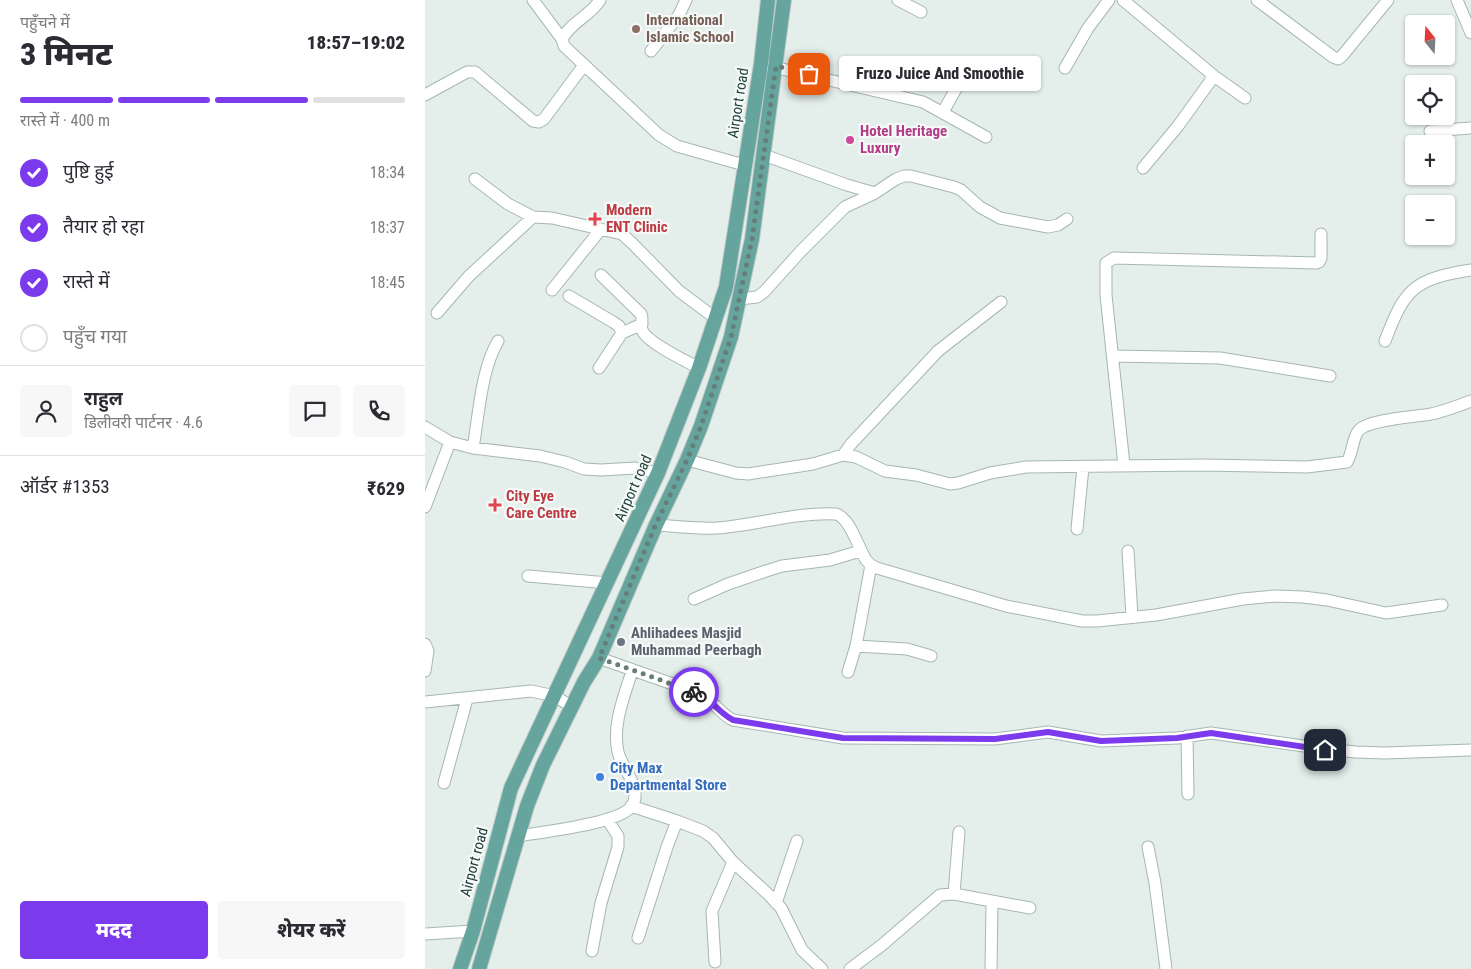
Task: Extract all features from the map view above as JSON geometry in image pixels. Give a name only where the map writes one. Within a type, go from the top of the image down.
[{"type":"main road","name":"Airport road","points":[[460,969],[473,931],[511,788],[659,474],[727,287],[744,165],[761,64],[768,0]]},
{"type":"main road","points":[[479,969],[527,806],[543,765],[599,658],[656,524],[687,460],[701,426],[731,337],[752,239],[784,0]]},
{"type":"street","points":[[533,0],[562,39],[564,46],[647,125],[668,141],[685,148],[744,165]]},
{"type":"street","points":[[562,39],[569,29],[593,9],[600,0]]},
{"type":"street","points":[[651,51],[679,15],[686,0]]},
{"type":"street","points":[[898,0],[921,12]]},
{"type":"street","points":[[1065,68],[1088,28],[1109,0]]},
{"type":"street","points":[[1123,0],[1214,76],[1245,98]]},
{"type":"street","points":[[1257,0],[1337,59],[1342,56],[1388,0]]},
{"type":"street","points":[[1457,0],[1471,33]]},
{"type":"street","points":[[761,64],[923,102],[986,137]]},
{"type":"street","points":[[426,92],[467,72],[475,72],[533,121],[539,122],[544,119],[585,65]]},
{"type":"street","points":[[943,112],[967,67]]},
{"type":"street","points":[[1143,168],[1184,118],[1214,76]]},
{"type":"street","points":[[1429,131],[1471,128]]},
{"type":"street","points":[[764,155],[847,185],[875,192]]},
{"type":"street","points":[[739,299],[757,297],[845,207],[904,176],[911,176],[961,190],[980,208],[1000,218],[1048,227],[1058,225],[1067,219]]},
{"type":"street","points":[[475,179],[508,204],[533,217],[552,218],[618,232],[625,236],[679,291],[715,318]]},
{"type":"street","points":[[437,313],[469,276],[533,217]]},
{"type":"street","points":[[552,290],[601,229]]},
{"type":"street","points":[[1124,465],[1105,263],[1114,258],[1316,263],[1321,258],[1321,234]]},
{"type":"street","points":[[1385,341],[1402,302],[1418,285],[1433,277],[1471,270]]},
{"type":"street","points":[[601,275],[641,314],[643,317],[641,328],[643,333],[652,341],[699,368]]},
{"type":"street","points":[[569,296],[619,326],[622,333]]},
{"type":"street","points":[[843,455],[851,444],[938,351],[1001,302]]},
{"type":"street","points":[[599,368],[622,333],[642,324]]},
{"type":"street","points":[[473,448],[487,368],[499,341]]},
{"type":"street","points":[[1113,356],[1220,358],[1331,376]]},
{"type":"street","points":[[687,460],[748,474],[813,464],[843,455],[856,457],[885,471],[916,475],[950,484],[958,484],[1008,469],[1204,464],[1307,467],[1347,462],[1357,434],[1363,427],[1396,418],[1430,414],[1451,409],[1471,400]]},
{"type":"street","points":[[425,427],[450,442],[473,448],[540,456],[585,469],[635,468],[659,474]]},
{"type":"street","points":[[425,507],[450,442]]},
{"type":"street","points":[[1077,529],[1083,467]]},
{"type":"street","points":[[656,524],[698,529],[718,528],[781,518],[836,514],[842,516],[847,523],[861,551],[871,565],[975,598],[1045,615],[1089,621],[1132,618],[1243,599],[1275,596],[1311,598],[1386,613],[1442,605]]},
{"type":"street","points":[[694,599],[727,584],[782,566],[825,561],[861,551]]},
{"type":"street","points":[[1128,551],[1132,618]]},
{"type":"street","points":[[848,672],[871,565]]},
{"type":"street","points":[[528,576],[608,583]]},
{"type":"street","points":[[425,644],[428,650],[425,671]]},
{"type":"street","points":[[855,646],[907,649],[931,656]]},
{"type":"street","points":[[599,658],[701,694],[733,720],[843,738],[995,739],[1048,732],[1101,741],[1211,733],[1325,750],[1385,753],[1471,750]]},
{"type":"street","points":[[631,806],[635,790],[618,752],[617,726],[620,709],[633,671]]},
{"type":"street","points":[[425,702],[467,699],[524,691],[555,696],[572,707]]},
{"type":"street","points":[[444,783],[467,699]]},
{"type":"street","points":[[1187,736],[1188,794]]},
{"type":"street","points":[[518,836],[590,824],[607,819],[631,806],[677,820],[703,831],[713,838],[733,862],[781,908],[803,950],[822,969]]},
{"type":"street","points":[[592,951],[601,903],[618,847],[617,836],[607,819]]},
{"type":"street","points":[[638,938],[677,820]]},
{"type":"street","points":[[953,894],[959,832]]},
{"type":"street","points":[[776,903],[797,841]]},
{"type":"street","points":[[1148,847],[1155,883],[1166,969]]},
{"type":"street","points":[[715,962],[712,911],[733,862]]},
{"type":"street","points":[[850,969],[882,945],[935,898],[944,894],[1030,908]]},
{"type":"street","points":[[991,969],[992,902]]},
{"type":"street","points":[[425,934],[473,931]]},
{"type":"way so far","points":[[694,692],[599,658],[656,524],[701,426],[731,337],[752,239],[776,66],[809,74]]},
{"type":"place","name":"International Islamic School","points":[[636,29]]},
{"type":"place","name":"Fruzo Juice And Smoothie","points":[[809,74]]},
{"type":"place","name":"Hotel Heritage Luxury","points":[[850,140]]},
{"type":"place","name":"Modern ENT Clinic","points":[[595,219]]},
{"type":"place","name":"City Eye Care Centre","points":[[495,505]]},
{"type":"place","name":"Ahlihadees Masjid Muhammad Peerbagh","points":[[621,642]]},
{"type":"place","name":"City Max Departmental Store","points":[[600,777]]},
{"type":"route","points":[[694,692],[707,697],[733,720],[843,738],[995,739],[1048,732],[1101,741],[1177,738],[1211,733],[1325,750]]}]
